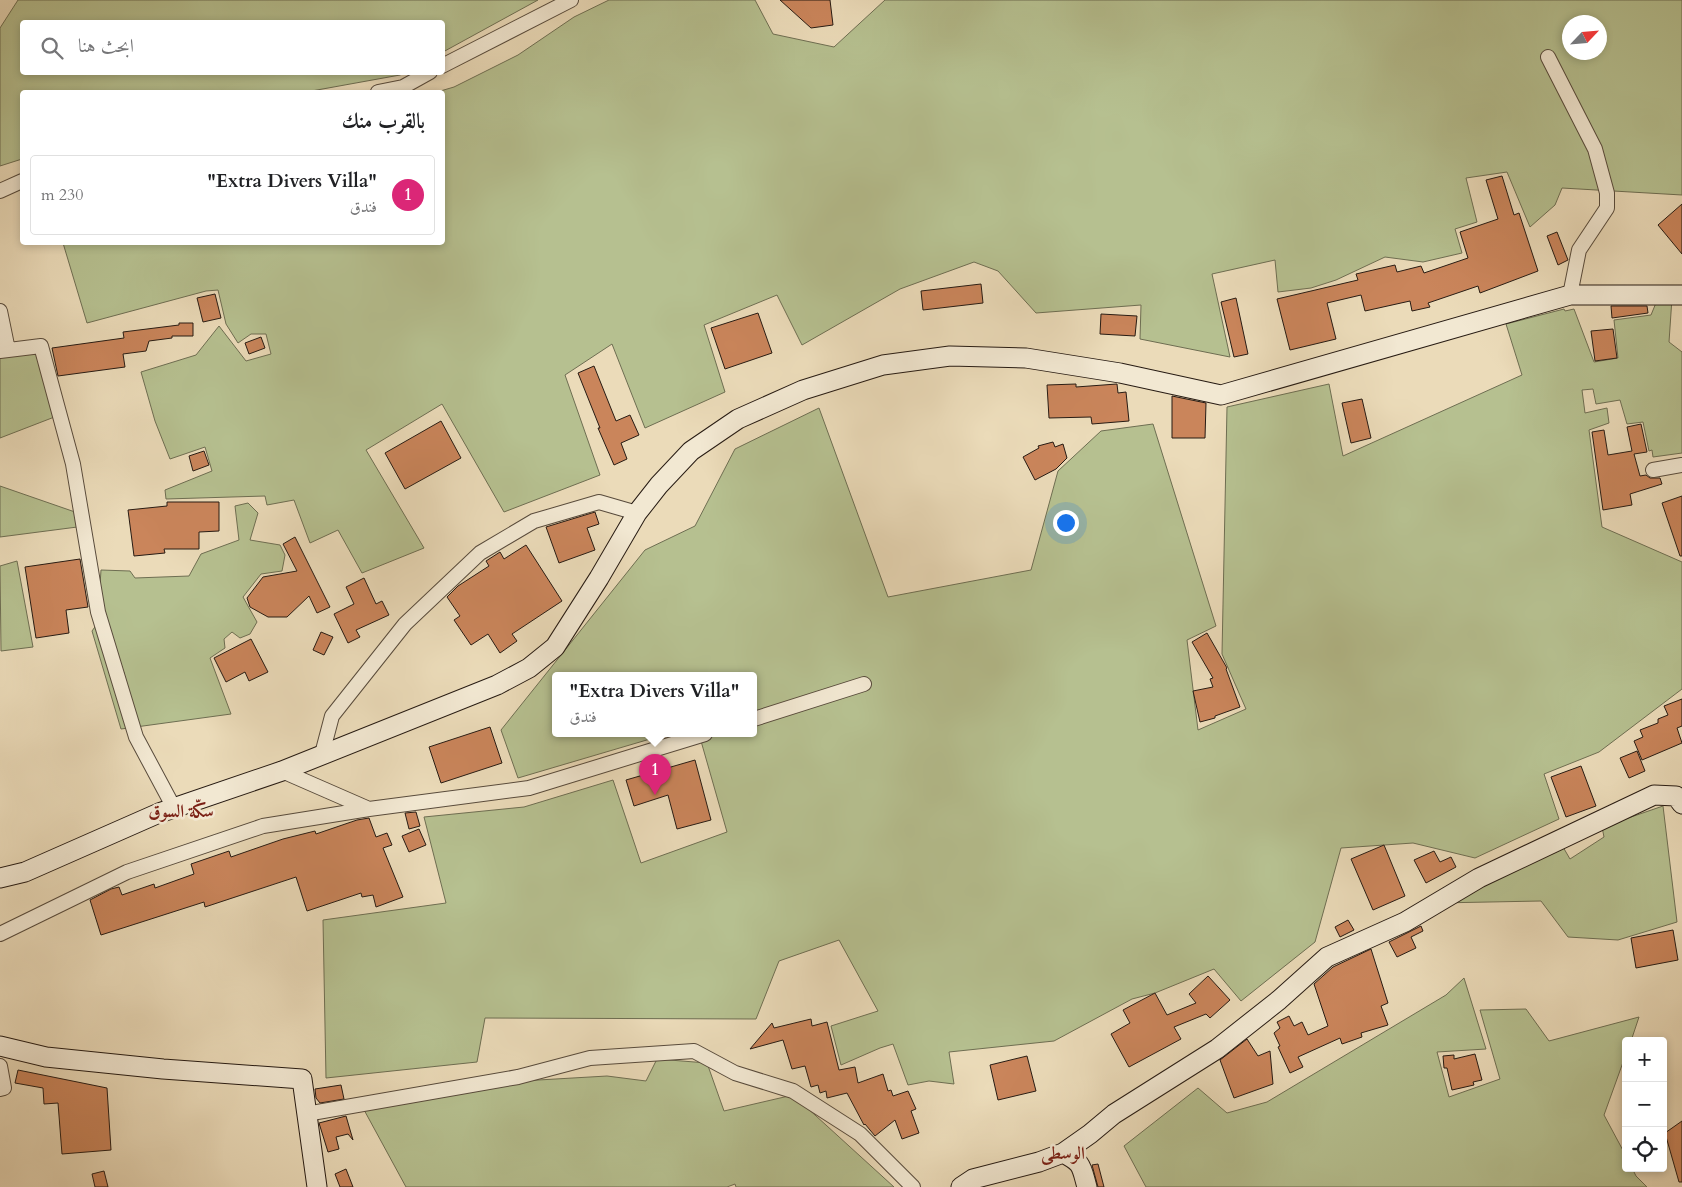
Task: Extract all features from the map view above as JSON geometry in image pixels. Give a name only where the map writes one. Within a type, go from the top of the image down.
[{"type":"main road","points":[[0,878],[24,872],[174,808],[282,771],[497,685],[529,668],[555,647],[599,578],[637,513],[659,484],[691,451],[738,419],[803,390],[884,365],[950,356],[1026,358],[1120,373],[1221,395],[1570,295],[1682,295]]},
{"type":"main road","points":[[961,1187],[973,1179],[1039,1162],[1063,1153],[1114,1114],[1217,1049],[1279,1000],[1328,957],[1405,922],[1479,878],[1654,795],[1680,796]]},
{"type":"main road","points":[[0,1046],[46,1057],[164,1069],[302,1079],[317,1187]]},
{"type":"main road","points":[[1063,1153],[1078,1161],[1087,1187]]},
{"type":"street","points":[[445,64],[571,0]]},
{"type":"street","points":[[1548,57],[1595,149],[1607,193],[1607,208],[1579,250],[1570,295]]},
{"type":"street","points":[[388,90],[403,87],[425,75]]},
{"type":"street","points":[[0,191],[20,183]]},
{"type":"street","points":[[0,311],[4,351],[41,346],[73,464],[98,612],[136,737],[174,808]]},
{"type":"street","points":[[1653,470],[1682,465]]},
{"type":"street","points":[[322,754],[332,716],[405,624],[480,552],[534,521],[599,502],[637,513]]},
{"type":"street","points":[[757,717],[864,684]]},
{"type":"street","points":[[0,934],[127,872],[263,826],[369,809],[529,788],[695,737]]},
{"type":"street","points":[[282,771],[369,809]]},
{"type":"street","points":[[306,1114],[518,1076],[590,1058],[694,1051],[735,1073],[793,1091],[860,1134],[913,1187]]},
{"type":"street","points":[[0,1066],[4,1088],[0,1089]]},
{"type":"green space","points":[[18,0],[538,0],[445,51],[445,20],[20,20],[20,75],[400,75],[317,90],[20,90],[20,160],[0,166],[0,28]]},
{"type":"green space","points":[[609,0],[755,0],[773,34],[834,47],[885,0],[1682,0],[1682,195],[1562,188],[1555,205],[1530,227],[1507,172],[1466,178],[1477,222],[1455,229],[1462,253],[1423,262],[1385,257],[1336,280],[1311,288],[1278,292],[1275,260],[1212,274],[1230,357],[1140,339],[1141,305],[1036,313],[998,271],[974,262],[900,289],[802,345],[777,295],[704,325],[725,392],[645,428],[612,344],[565,375],[600,475],[504,512],[442,404],[366,450],[424,548],[362,573],[338,530],[310,543],[294,500],[267,505],[265,496],[166,499],[165,490],[212,471],[205,447],[170,459],[155,421],[141,372],[196,355],[219,326],[246,361],[271,354],[266,334],[251,334],[238,343],[226,324],[218,290],[206,291],[87,323],[64,245],[445,245],[444,90],[454,87],[518,55],[574,17]]},
{"type":"green space","points":[[1658,298],[1672,298],[1669,342],[1682,352],[1682,453],[1653,457],[1652,450],[1649,451],[1643,422],[1627,424],[1620,400],[1596,404],[1593,389],[1582,390],[1585,413],[1607,408],[1609,423],[1589,430],[1602,527],[1682,562],[1682,689],[1599,752],[1544,774],[1559,819],[1475,858],[1413,843],[1341,848],[1315,942],[1241,1001],[1214,969],[1155,993],[1132,999],[1054,1041],[949,1052],[954,1084],[929,1081],[908,1085],[893,1044],[841,1065],[831,1026],[878,1011],[839,940],[779,961],[756,1019],[485,1018],[477,1062],[326,1078],[323,920],[446,903],[424,817],[524,807],[613,780],[641,863],[727,832],[700,737],[757,737],[757,672],[552,672],[552,737],[657,737],[518,778],[501,730],[645,550],[695,526],[735,449],[819,408],[888,597],[1031,570],[1058,471],[1101,431],[1153,424],[1216,626],[1187,640],[1198,730],[1246,709],[1222,654],[1227,407],[1329,384],[1343,456],[1522,375],[1506,324],[1564,309],[1565,311],[1574,309],[1594,362],[1618,358],[1614,320],[1651,315]]},
{"type":"green space","points":[[36,352],[57,416],[0,438],[0,355]]},
{"type":"green space","points":[[0,486],[75,512],[85,526],[0,537]]},
{"type":"green space","points":[[248,503],[258,513],[250,540],[280,545],[285,555],[282,571],[261,574],[243,597],[257,622],[250,634],[240,638],[232,632],[224,639],[225,648],[210,658],[231,714],[121,729],[92,631],[97,624],[124,673],[99,600],[101,570],[130,571],[135,578],[189,576],[201,554],[239,540],[235,506]]},
{"type":"green space","points":[[17,561],[33,647],[1,651],[0,566]]},
{"type":"green space","points":[[1663,806],[1677,922],[1618,940],[1568,937],[1541,901],[1438,903],[1563,847],[1570,859],[1604,837],[1602,827]]},
{"type":"green space","points":[[1464,978],[1486,1049],[1437,1052],[1449,1097],[1500,1079],[1480,1010],[1526,1009],[1549,1041],[1639,1017],[1632,1037],[1622,1037],[1622,1065],[1604,1115],[1622,1149],[1622,1172],[1634,1172],[1647,1187],[1146,1187],[1124,1146],[1198,1088],[1227,1113],[1267,1102],[1446,995]]},
{"type":"green space","points":[[657,1059],[707,1063],[724,1111],[793,1095],[894,1187],[736,1187],[735,1184],[727,1187],[406,1187],[363,1108],[487,1083],[607,1076],[646,1081]]},
{"type":"building","points":[[780,0],[830,0],[833,25],[811,28]]},
{"type":"building","points":[[1502,176],[1514,215],[1519,213],[1538,271],[1480,293],[1478,286],[1428,303],[1430,307],[1412,311],[1410,301],[1365,311],[1361,295],[1327,303],[1336,339],[1290,350],[1277,299],[1358,280],[1356,274],[1395,265],[1397,272],[1421,266],[1424,273],[1468,258],[1460,232],[1498,219],[1486,180]]},
{"type":"building","points":[[1682,204],[1682,254],[1658,225]]},
{"type":"building","points":[[1557,232],[1568,260],[1558,265],[1547,236]]},
{"type":"building","points":[[981,284],[983,303],[923,310],[921,291]]},
{"type":"building","points":[[215,294],[221,318],[203,322],[197,298]]},
{"type":"building","points":[[1236,298],[1248,354],[1234,357],[1221,302]]},
{"type":"building","points":[[1611,306],[1647,306],[1648,313],[1612,318]]},
{"type":"building","points":[[758,313],[772,353],[725,369],[711,328]]},
{"type":"building","points":[[1101,314],[1137,316],[1135,336],[1100,334]]},
{"type":"building","points":[[179,323],[193,323],[193,336],[172,336],[172,338],[149,341],[146,351],[123,354],[125,367],[58,376],[52,348],[124,338],[123,332],[179,325]]},
{"type":"building","points":[[1613,329],[1617,358],[1595,361],[1591,331]]},
{"type":"building","points":[[261,337],[265,348],[249,354],[245,343]]},
{"type":"building","points":[[594,366],[616,421],[630,415],[639,435],[621,443],[627,459],[614,465],[578,373]]},
{"type":"building","points":[[1076,384],[1076,387],[1117,384],[1118,393],[1126,392],[1129,421],[1092,424],[1091,417],[1049,418],[1047,385]]},
{"type":"building","points":[[1172,396],[1206,403],[1205,438],[1172,438]]},
{"type":"building","points":[[1362,399],[1371,438],[1351,443],[1342,403]]},
{"type":"building","points":[[441,421],[461,458],[405,489],[385,453]]},
{"type":"building","points":[[1641,424],[1647,452],[1634,454],[1640,476],[1646,475],[1650,478],[1660,478],[1662,484],[1630,494],[1632,505],[1603,510],[1592,432],[1604,430],[1608,455],[1632,451],[1627,427]]},
{"type":"building","points":[[1053,442],[1055,447],[1063,444],[1067,458],[1056,469],[1035,480],[1023,457],[1039,448],[1038,446]]},
{"type":"building","points":[[204,451],[209,465],[193,471],[189,456]]},
{"type":"building","points":[[1682,496],[1682,556],[1680,556],[1662,503]]},
{"type":"building","points":[[167,502],[219,502],[219,531],[199,532],[199,549],[164,549],[165,553],[134,556],[128,510],[167,506]]},
{"type":"building","points":[[595,512],[599,524],[587,528],[595,550],[559,563],[546,527]]},
{"type":"building","points":[[295,537],[330,607],[317,613],[309,596],[287,617],[268,617],[250,607],[247,598],[263,577],[297,571],[283,544]]},
{"type":"building","points":[[526,545],[562,601],[512,634],[517,641],[500,653],[488,634],[471,645],[454,620],[460,616],[447,597],[458,586],[489,566],[486,561],[500,552],[504,559]]},
{"type":"building","points":[[80,559],[88,607],[66,610],[69,633],[36,638],[25,567]]},
{"type":"building","points":[[364,578],[376,604],[382,601],[389,615],[356,630],[360,637],[348,643],[334,614],[354,604],[346,587]]},
{"type":"building","points":[[321,632],[333,637],[324,655],[313,650]]},
{"type":"building","points":[[1207,633],[1227,668],[1240,707],[1215,716],[1215,718],[1200,722],[1193,691],[1213,687],[1210,679],[1213,678],[1192,642]]},
{"type":"building","points":[[251,639],[268,672],[249,681],[245,672],[226,682],[214,658]]},
{"type":"building","points":[[1682,699],[1682,726],[1677,728],[1682,743],[1642,760],[1634,741],[1643,737],[1640,730],[1658,723],[1658,719],[1668,715],[1664,706]]},
{"type":"building","points":[[490,727],[502,763],[441,783],[429,747]]},
{"type":"building","points":[[1637,751],[1645,771],[1629,778],[1620,758]]},
{"type":"building","points":[[695,760],[711,820],[677,829],[668,795],[634,806],[626,780]]},
{"type":"building","points":[[1581,766],[1596,806],[1566,817],[1551,777]]},
{"type":"building","points":[[416,812],[420,826],[409,829],[405,813]]},
{"type":"building","points":[[369,818],[376,837],[387,833],[392,845],[383,848],[403,897],[376,907],[373,895],[362,897],[361,893],[307,911],[296,877],[205,907],[204,902],[101,935],[90,900],[111,889],[119,887],[122,895],[154,884],[155,888],[194,874],[191,864],[229,851],[231,857],[283,839],[315,831],[316,834],[357,820]]},
{"type":"building","points":[[419,829],[426,845],[409,852],[402,836]]},
{"type":"building","points":[[1384,845],[1405,896],[1373,910],[1351,859]]},
{"type":"building","points":[[1434,851],[1440,862],[1451,857],[1456,867],[1426,883],[1414,860]]},
{"type":"building","points":[[1348,920],[1354,930],[1340,937],[1335,927]]},
{"type":"building","points":[[1421,926],[1423,931],[1411,937],[1416,948],[1397,957],[1389,942]]},
{"type":"building","points":[[1673,930],[1678,960],[1636,968],[1631,938]]},
{"type":"building","points":[[1371,949],[1388,1003],[1381,1006],[1388,1025],[1361,1033],[1362,1037],[1342,1044],[1340,1038],[1298,1057],[1303,1067],[1290,1073],[1274,1033],[1280,1028],[1277,1022],[1289,1016],[1294,1026],[1302,1022],[1308,1035],[1328,1026],[1314,984],[1333,967]]},
{"type":"building","points":[[1208,976],[1230,1000],[1210,1018],[1206,1014],[1174,1027],[1181,1039],[1129,1067],[1111,1034],[1130,1023],[1123,1010],[1155,993],[1167,1015],[1196,1003],[1189,994]]},
{"type":"building","points":[[811,1019],[812,1026],[827,1022],[839,1070],[855,1067],[858,1083],[883,1074],[888,1091],[891,1090],[893,1096],[908,1091],[916,1109],[911,1111],[919,1133],[902,1139],[895,1120],[875,1136],[864,1125],[847,1093],[827,1098],[826,1091],[820,1093],[818,1085],[811,1087],[805,1066],[792,1069],[783,1040],[750,1049],[772,1023],[774,1028]]},
{"type":"building","points":[[1247,1039],[1258,1056],[1270,1051],[1273,1084],[1234,1098],[1220,1060]]},
{"type":"building","points":[[1475,1054],[1482,1080],[1473,1082],[1474,1085],[1452,1090],[1447,1068],[1444,1068],[1443,1056],[1454,1055],[1454,1059]]},
{"type":"building","points":[[1027,1056],[1036,1091],[998,1100],[990,1065]]},
{"type":"building","points":[[18,1070],[107,1088],[111,1150],[62,1154],[58,1103],[44,1104],[43,1088],[15,1083]]},
{"type":"building","points":[[341,1085],[344,1099],[320,1103],[316,1098],[315,1089]]},
{"type":"building","points":[[346,1116],[353,1140],[348,1134],[336,1137],[339,1149],[328,1152],[319,1123]]},
{"type":"building","points":[[1682,1121],[1682,1182],[1679,1182],[1667,1140],[1667,1132]]},
{"type":"building","points":[[1098,1164],[1104,1187],[1098,1187],[1092,1165]]},
{"type":"building","points":[[346,1169],[353,1187],[340,1187],[335,1174]]},
{"type":"building","points":[[104,1171],[108,1187],[95,1187],[92,1174]]},
{"type":"place","name":"\"Extra Divers Villa\"","points":[[655,795]]},
{"type":"district","name":"سكّة السوق","points":[[181,811]]},
{"type":"district","name":"الوسطى","points":[[1063,1153]]}]
